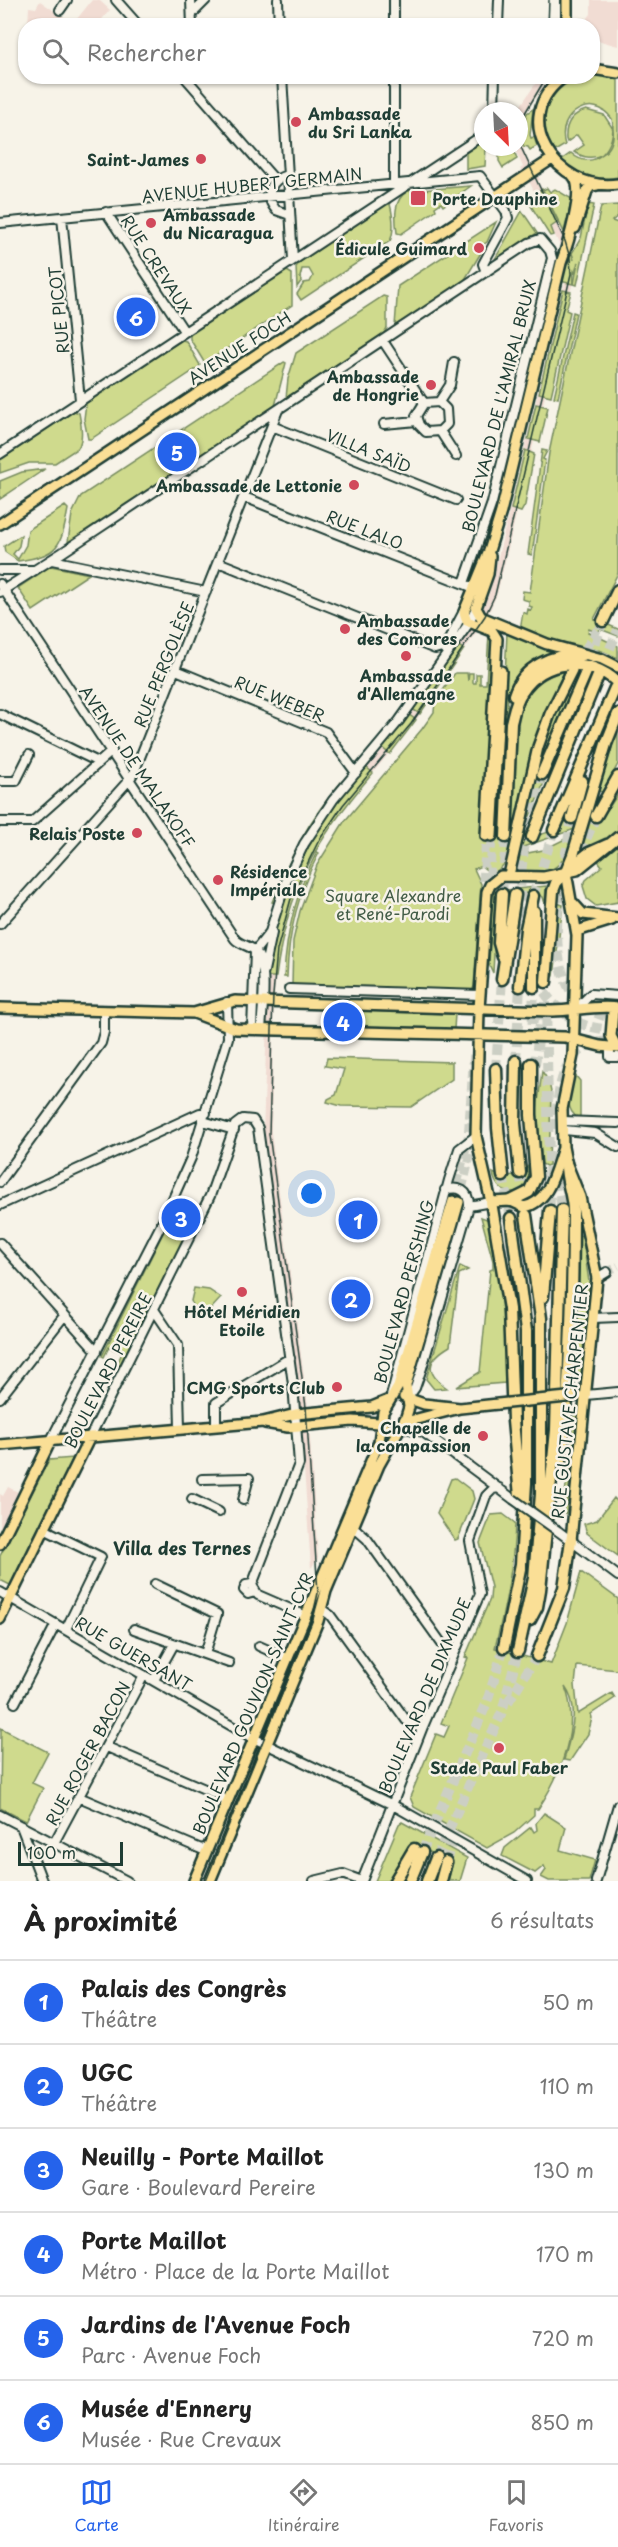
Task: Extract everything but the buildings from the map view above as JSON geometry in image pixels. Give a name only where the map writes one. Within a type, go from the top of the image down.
[{"type":"highway","points":[[603,621],[618,590]]},
{"type":"highway","points":[[506,837],[511,723],[515,692],[528,672],[546,660],[583,655]]},
{"type":"highway","points":[[511,723],[515,705],[522,691],[530,682],[550,669],[569,664],[591,666],[603,671],[616,686],[554,830]]},
{"type":"highway","points":[[542,774],[585,672]]},
{"type":"highway","points":[[532,837],[598,676]]},
{"type":"highway","points":[[546,982],[553,891],[556,883],[566,872],[606,744],[618,714]]},
{"type":"highway","points":[[572,818],[591,744]]},
{"type":"highway","points":[[596,816],[618,777]]},
{"type":"highway","points":[[603,805],[618,786]]},
{"type":"highway","points":[[502,894],[499,943],[504,960]]},
{"type":"highway","points":[[502,980],[515,895]]},
{"type":"highway","points":[[520,986],[526,929],[533,896],[536,936],[534,987]]},
{"type":"highway","points":[[516,1062],[515,1123],[520,1173]]},
{"type":"highway","points":[[511,1201],[528,1193],[536,1177],[531,1095],[533,1064]]},
{"type":"highway","points":[[496,1069],[498,1128],[503,1176]]},
{"type":"highway","points":[[523,1632],[537,1607],[557,1502],[570,1377],[573,1209],[565,1178],[566,1161]]},
{"type":"highway","points":[[490,1202],[509,1309],[513,1421],[523,1536]]},
{"type":"highway","points":[[544,1565],[556,1439],[562,1209]]},
{"type":"highway","points":[[518,1651],[534,1578],[541,1494],[541,1318],[550,1211]]},
{"type":"highway","points":[[526,1215],[541,1318]]},
{"type":"highway","points":[[504,1647],[517,1595],[523,1536],[526,1331],[511,1218]]},
{"type":"highway","points":[[537,1656],[564,1588],[571,1540]]},
{"type":"highway","points":[[395,1881],[418,1851],[410,1881]]},
{"type":"highway","points":[[427,1881],[441,1860],[441,1881]]},
{"type":"main road","points":[[567,0],[567,18]]},
{"type":"main road","points":[[600,70],[618,73]]},
{"type":"main road","points":[[557,84],[547,93],[540,113],[542,140],[552,159],[574,177],[597,185],[618,184]]},
{"type":"main road","name":"AVENUE FOCH","points":[[0,524],[552,159]]},
{"type":"main road","name":"BOULEVARD DE L'AMIRAL BRUIX","points":[[568,244],[579,189],[574,177]]},
{"type":"main road","name":"BOULEVARD DE L'AMIRAL BRUIX","points":[[476,608],[488,574],[492,542],[561,263],[580,217],[587,191],[591,186],[597,185]]},
{"type":"main road","name":"BOULEVARD DE L'AMIRAL BRUIX","points":[[465,609],[492,542]]},
{"type":"main road","points":[[476,608],[481,618],[495,624],[583,655],[602,658],[618,667]]},
{"type":"main road","points":[[465,609],[463,615],[469,622],[492,631],[497,639],[489,836],[502,634],[495,624]]},
{"type":"main road","points":[[509,875],[533,762],[550,714],[572,670]]},
{"type":"main road","points":[[566,872],[577,931],[572,1064],[563,1100],[563,1147],[542,1198],[533,1205],[524,1207],[511,1201],[490,1202],[476,1136],[479,1009],[487,892],[496,879],[509,875],[544,877],[566,872],[577,870],[614,840]]},
{"type":"main road","points":[[572,898],[578,911],[583,914],[618,918]]},
{"type":"main road","points":[[577,931],[618,918]]},
{"type":"main road","points":[[0,1008],[194,1013],[228,1002],[257,1002],[574,1011],[601,1006],[618,1008]]},
{"type":"main road","points":[[194,1013],[228,1028],[565,1037],[611,1047],[613,1011],[618,1008]]},
{"type":"main road","name":"RUE GUSTAVE CHARPENTIER","points":[[563,1147],[580,1197],[597,1278],[581,1396],[571,1540]]},
{"type":"main road","name":"BOULEVARD PERSHING","points":[[343,1538],[409,1407],[406,1385],[456,1202],[398,1387],[383,1412],[380,1440],[350,1524]]},
{"type":"main road","points":[[0,1445],[263,1422],[296,1414],[372,1407],[400,1395],[424,1404],[460,1408]]},
{"type":"main road","points":[[263,1422],[280,1427],[353,1421],[382,1425],[389,1430],[414,1420],[460,1408],[581,1396]]},
{"type":"main road","name":"BOULEVARD PEREIRE","points":[[0,1619],[90,1437]]},
{"type":"main road","name":"BOULEVARD PEREIRE","points":[[0,1544],[51,1440]]},
{"type":"main road","name":"BOULEVARD GOUVION-SAINT-CYR","points":[[210,1881],[321,1609],[343,1538]]},
{"type":"main road","name":"BOULEVARD GOUVION-SAINT-CYR","points":[[194,1881],[304,1615],[343,1538]]},
{"type":"street","points":[[60,10],[67,0]]},
{"type":"street","points":[[116,0],[132,18]]},
{"type":"street","points":[[191,0],[192,18]]},
{"type":"street","points":[[192,14],[206,0]]},
{"type":"street","points":[[278,0],[279,18]]},
{"type":"street","points":[[394,0],[394,18]]},
{"type":"street","points":[[498,18],[499,0]]},
{"type":"street","points":[[282,84],[293,260]]},
{"type":"street","points":[[394,84],[394,184]]},
{"type":"street","points":[[494,102],[495,84]]},
{"type":"street","points":[[193,86],[275,180]]},
{"type":"street","points":[[0,454],[474,141]]},
{"type":"street","points":[[288,175],[275,180],[270,187],[269,196],[276,210],[290,214]]},
{"type":"street","name":"AVENUE HUBERT GERMAIN","points":[[0,223],[480,176],[496,196]]},
{"type":"street","points":[[1,588],[52,560],[486,272],[483,264],[508,218],[496,196]]},
{"type":"street","name":"RUE CREVAUX","points":[[106,212],[184,331]]},
{"type":"street","name":"RUE PICOT","points":[[62,217],[80,400]]},
{"type":"street","name":"BOULEVARD DE L'AMIRAL BRUIX","points":[[464,583],[492,503],[552,258],[550,251],[540,239],[533,240],[486,272]]},
{"type":"street","points":[[383,341],[424,404]]},
{"type":"street","points":[[440,431],[426,432],[417,421],[418,411],[424,404],[439,402],[450,385],[454,362]]},
{"type":"street","points":[[439,402],[446,409],[448,419],[440,431]]},
{"type":"street","name":"RUE PERGOLÈSE","points":[[0,924],[130,779],[176,670],[278,410]]},
{"type":"street","points":[[384,424],[417,421]]},
{"type":"street","name":"VILLA SAÏD","points":[[272,426],[456,500]]},
{"type":"street","points":[[440,431],[456,456]]},
{"type":"street","name":"RUE LALO","points":[[244,496],[464,583],[472,592]]},
{"type":"street","points":[[52,560],[206,592]]},
{"type":"street","points":[[218,562],[435,649],[445,646]]},
{"type":"street","points":[[0,570],[36,569]]},
{"type":"street","name":"AVENUE DE MALAKOFF","points":[[1,588],[112,751],[234,938],[255,951]]},
{"type":"street","name":"BOULEVARD DE L'AMIRAL BRUIX","points":[[256,1029],[255,951],[270,932],[285,884],[304,844],[333,800],[399,722],[469,622],[476,608]]},
{"type":"street","name":"BOULEVARD DE L'AMIRAL BRUIX","points":[[429,677],[465,609]]},
{"type":"street","name":"RUE WEBER","points":[[176,670],[326,732],[356,773]]},
{"type":"street","points":[[0,714],[98,762]]},
{"type":"street","points":[[0,822],[32,822],[112,751]]},
{"type":"street","points":[[0,781],[16,781],[28,755]]},
{"type":"street","name":"BOULEVARD DE L'AMIRAL BRUIX","points":[[257,1002],[275,917]]},
{"type":"street","name":"BOULEVARD DE L'AMIRAL BRUIX","points":[[255,951],[261,962],[263,974]]},
{"type":"street","points":[[289,988],[480,995]]},
{"type":"street","points":[[574,1011],[591,994],[618,996]]},
{"type":"street","name":"BOULEVARD PEREIRE","points":[[51,1440],[176,1196],[205,1117],[228,1038],[228,1002]]},
{"type":"street","points":[[0,1182],[100,1043],[104,1032],[104,1011]]},
{"type":"street","points":[[611,1047],[610,1057],[618,1057]]},
{"type":"street","points":[[0,1205],[200,1113],[234,1130],[238,1121],[251,1119],[256,1122],[290,1358],[296,1414],[298,1469],[253,1588],[304,1615]]},
{"type":"street","points":[[591,1123],[591,1132]]},
{"type":"street","points":[[563,1126],[618,1123]]},
{"type":"street","points":[[563,1126],[591,1132],[616,1146]]},
{"type":"street","name":"BOULEVARD PEREIRE","points":[[90,1437],[155,1311],[210,1196],[234,1130]]},
{"type":"street","name":"BOULEVARD PERSHING","points":[[389,1400],[445,1190],[459,1149],[476,1136]]},
{"type":"street","name":"BOULEVARD PERSHING","points":[[407,1399],[415,1388],[422,1368],[469,1206],[468,1197],[462,1189],[445,1190]]},
{"type":"street","points":[[469,1206],[490,1202]]},
{"type":"street","points":[[0,1243],[97,1351]]},
{"type":"street","points":[[597,1278],[607,1272]]},
{"type":"street","points":[[155,1311],[177,1345],[180,1429]]},
{"type":"street","points":[[0,1398],[64,1316]]},
{"type":"street","points":[[593,1318],[618,1317]]},
{"type":"street","points":[[216,1426],[216,1403],[290,1358]]},
{"type":"street","points":[[581,1396],[618,1392]]},
{"type":"street","points":[[400,1427],[423,1432],[618,1576]]},
{"type":"street","points":[[202,1479],[249,1478],[243,1500]]},
{"type":"street","name":"BOULEVARD DE DIXMUDE","points":[[362,1881],[422,1730],[480,1594],[470,1541],[486,1496],[493,1489],[499,1488]]},
{"type":"street","points":[[192,1499],[219,1512]]},
{"type":"street","points":[[350,1524],[367,1539],[452,1658]]},
{"type":"street","points":[[44,1529],[100,1557],[66,1629]]},
{"type":"street","points":[[155,1584],[218,1614],[205,1654]]},
{"type":"street","name":"RUE GUERSANT","points":[[0,1592],[254,1738],[393,1805],[522,1880]]},
{"type":"street","points":[[321,1609],[330,1615],[406,1720],[422,1730]]},
{"type":"street","points":[[15,1703],[56,1624]]},
{"type":"street","points":[[134,1629],[229,1663]]},
{"type":"street","points":[[154,1680],[174,1644]]},
{"type":"street","points":[[259,1646],[286,1658]]},
{"type":"street","name":"RUE ROGER BACON","points":[[55,1841],[144,1675]]},
{"type":"street","points":[[107,1747],[221,1796],[225,1806]]},
{"type":"street","points":[[77,1799],[201,1849],[208,1847]]},
{"type":"street","points":[[596,1881],[618,1805]]},
{"type":"street","points":[[0,1815],[55,1841],[127,1881]]},
{"type":"street","points":[[21,1826],[42,1881]]},
{"type":"street","points":[[314,1881],[343,1874],[362,1881]]},
{"type":"shaded area","points":[[92,0],[99,0],[110,10],[103,18],[78,18]]},
{"type":"shaded area","points":[[591,0],[618,0],[618,46],[600,41],[600,18],[588,18],[591,14]]},
{"type":"shaded area","points":[[40,1],[64,18],[28,18],[29,7],[36,8]]},
{"type":"shaded area","points":[[535,84],[544,84],[528,109],[528,102],[523,102]]},
{"type":"shaded area","points":[[518,156],[526,156],[540,179],[538,181],[570,248],[574,277],[497,594],[487,617],[412,726],[345,806],[318,845],[292,900],[278,957],[274,996],[271,1132],[308,1407],[318,1558],[311,1568],[299,1397],[263,1133],[269,965],[278,922],[338,802],[403,726],[471,627],[489,594],[565,282],[561,248],[531,185],[520,169],[523,167]]},
{"type":"shaded area","points":[[8,1487],[18,1492],[0,1529],[0,1494],[3,1496]]},
{"type":"green space","points":[[600,76],[618,80],[618,177],[587,176],[561,160],[571,153],[580,159],[596,159],[608,147],[613,129],[612,119],[596,107],[578,110],[571,116],[563,134],[565,145],[555,151],[545,124],[546,111],[551,99],[567,84],[600,84]]},
{"type":"green space","points":[[533,109],[530,135],[531,138],[534,137],[537,146],[530,150],[528,147],[528,112]]},
{"type":"green space","points":[[586,110],[604,115],[613,129],[611,145],[596,157],[582,156],[574,152],[584,145],[577,135],[567,142],[566,139],[570,120]]},
{"type":"green space","points":[[474,147],[474,156],[486,156],[485,166],[466,169],[466,153]]},
{"type":"green space","points":[[499,156],[516,156],[517,159],[503,168]]},
{"type":"green space","points":[[471,186],[443,206],[441,203],[435,207],[436,210],[401,234],[397,233],[397,204],[403,194],[408,191]]},
{"type":"green space","points":[[547,188],[550,192],[555,189],[572,199],[564,232],[543,190]]},
{"type":"green space","points":[[542,189],[558,222],[551,227],[554,235],[550,236],[531,206],[534,204],[532,197]]},
{"type":"green space","points":[[390,204],[393,218],[393,232],[390,241],[301,300],[297,294],[304,283],[310,282],[313,276],[309,269],[302,269],[300,277],[302,280],[297,287],[296,267],[300,262]]},
{"type":"green space","points":[[588,204],[594,205],[577,285],[574,284],[578,262],[575,273],[574,271],[573,284],[560,281],[571,252],[574,260],[572,253],[581,238]]},
{"type":"green space","points":[[618,205],[618,216],[612,221],[618,223],[618,573],[594,619],[618,629],[618,636],[600,629],[598,633],[589,629],[588,632],[618,646],[618,658],[602,651],[549,639],[548,641],[520,630],[523,612],[527,614],[528,609],[531,610],[532,607],[529,606],[529,601],[522,599],[523,591],[530,592],[549,453],[601,206]]},
{"type":"green space","points":[[522,211],[537,233],[496,260],[495,259]]},
{"type":"green space","points":[[496,222],[464,281],[395,326],[398,286]]},
{"type":"green space","points":[[287,271],[292,274],[292,305],[204,362],[190,339],[190,334]]},
{"type":"green space","points":[[563,290],[571,292],[566,310],[570,312],[551,396],[539,393]]},
{"type":"green space","points":[[383,296],[387,297],[387,328],[384,333],[286,398],[288,379],[296,353]]},
{"type":"green space","points":[[573,312],[576,313],[558,398],[554,397]]},
{"type":"green space","points":[[182,340],[186,341],[199,367],[88,439],[84,419],[86,403]]},
{"type":"green space","points":[[284,362],[286,363],[275,406],[68,542],[72,514],[81,496]]},
{"type":"green space","points":[[536,404],[548,407],[540,442],[528,439]]},
{"type":"green space","points":[[74,411],[79,413],[81,426],[81,440],[78,448],[55,463],[29,463],[0,473],[0,460]]},
{"type":"green space","points":[[525,450],[534,454],[525,505],[521,512],[511,509]]},
{"type":"green space","points":[[542,450],[547,451],[543,459],[545,460],[532,555],[528,554]]},
{"type":"green space","points":[[45,469],[0,499],[0,481],[22,472]]},
{"type":"green space","points":[[65,506],[68,509],[63,533],[60,541],[50,552],[18,561],[5,552],[4,546],[21,535],[19,546],[13,554],[18,559],[26,545],[28,530]]},
{"type":"green space","points":[[51,566],[89,574],[33,611],[18,588]]},
{"type":"green space","points":[[507,632],[554,651],[554,654],[511,690],[508,697],[498,835]]},
{"type":"green space","name":"Square Alexandre et René-Parodi","points":[[489,633],[493,641],[483,836],[512,838],[507,859],[502,867],[492,874],[481,866],[474,869],[481,884],[472,992],[292,986],[293,941],[300,911],[317,865],[344,822],[422,729],[434,712],[435,702],[455,673],[467,673],[468,681],[469,673],[473,673],[473,683],[476,683],[476,674],[480,674],[480,684],[486,684]]},
{"type":"green space","points":[[456,645],[464,649],[420,714],[412,709]]},
{"type":"green space","points":[[565,671],[545,712],[554,716],[565,694],[569,696],[531,784],[551,766],[522,835],[511,835],[519,712],[526,697],[536,685],[549,676]]},
{"type":"green space","points":[[408,714],[416,720],[390,754],[382,748]]},
{"type":"green space","points":[[618,728],[618,764],[603,792],[598,791]]},
{"type":"green space","points":[[366,767],[373,773],[335,820],[307,867],[288,917],[276,977],[266,977],[278,918],[300,864],[329,814]]},
{"type":"green space","points":[[342,781],[304,840],[288,870],[275,903],[272,902],[301,840],[329,796]]},
{"type":"green space","points":[[618,794],[618,902],[596,906],[587,899],[583,886],[586,880],[602,866],[587,846],[582,846],[591,813],[601,819]]},
{"type":"green space","points":[[580,810],[575,829],[520,848],[522,838],[554,830]]},
{"type":"green space","points":[[575,836],[571,847],[554,868],[538,873],[516,869],[518,855],[543,850]]},
{"type":"green space","points":[[317,852],[319,853],[305,883],[295,913],[289,945],[287,977],[284,977],[293,912],[303,882]]},
{"type":"green space","points":[[546,886],[545,904],[543,897],[538,894],[504,892],[497,897],[493,973],[489,964],[492,896],[496,891]]},
{"type":"green space","points":[[557,903],[563,905],[552,978],[553,937]]},
{"type":"green space","points":[[328,1010],[455,1014],[454,1029],[327,1025]]},
{"type":"green space","points":[[327,1058],[452,1062],[452,1079],[411,1107],[341,1106],[327,1102],[336,1095],[344,1069],[325,1066]]},
{"type":"green space","points":[[542,1071],[549,1082],[551,1092],[549,1165],[546,1166],[542,1164],[537,1110]]},
{"type":"green space","points":[[575,1075],[580,1081],[580,1119],[574,1115],[569,1105]]},
{"type":"green space","points":[[528,1166],[529,1181],[524,1187],[507,1192],[498,1186],[493,1173],[512,1176],[525,1170]]},
{"type":"green space","points":[[481,1217],[487,1219],[490,1225],[496,1264],[503,1323],[505,1383],[456,1387],[480,1372],[490,1270],[493,1269]]},
{"type":"green space","points":[[182,1220],[186,1235],[119,1366],[117,1364],[122,1353],[109,1347],[104,1357],[102,1356],[167,1225]]},
{"type":"green space","points":[[582,1235],[589,1282],[581,1376],[575,1377],[578,1236]]},
{"type":"green space","points":[[460,1266],[468,1270],[459,1274],[450,1346],[436,1356],[431,1367],[435,1377],[447,1388],[434,1389],[426,1379]]},
{"type":"green space","points":[[194,1288],[209,1290],[221,1298],[209,1311],[199,1316],[191,1301]]},
{"type":"green space","points":[[574,1415],[577,1415],[566,1514],[563,1512]]},
{"type":"green space","points":[[73,1458],[10,1585],[0,1580],[0,1556],[49,1460]]},
{"type":"green space","points":[[455,1478],[472,1491],[474,1499],[458,1539],[455,1540],[437,1514],[451,1479]]},
{"type":"green space","points":[[614,1498],[618,1502],[618,1556],[587,1533],[584,1524],[597,1520]]},
{"type":"green space","name":"Stade Paul Faber","points":[[503,1514],[515,1523],[508,1586],[495,1648],[551,1664],[567,1623],[581,1572],[618,1599],[618,1670],[577,1666],[575,1685],[578,1714],[612,1693],[615,1698],[591,1714],[588,1734],[570,1761],[564,1760],[573,1723],[570,1695],[565,1687],[571,1718],[566,1750],[554,1781],[538,1809],[534,1809],[534,1815],[514,1833],[487,1848],[414,1807],[410,1797],[436,1734],[444,1737],[449,1726],[441,1723],[468,1658],[465,1657],[490,1599],[491,1587],[480,1543],[491,1515]]},
{"type":"green space","points":[[302,1625],[313,1630],[272,1727],[262,1722]]},
{"type":"green space","points":[[1,1728],[48,1752],[32,1783],[43,1788],[26,1821],[0,1808]]},
{"type":"green space","points":[[544,1813],[566,1827],[560,1850],[595,1860],[589,1881],[549,1881],[541,1877],[546,1870],[544,1866],[535,1873],[502,1856],[505,1848],[531,1827],[534,1832],[537,1830],[536,1823]]},
{"type":"green space","points":[[402,1822],[467,1858],[460,1881],[448,1881],[453,1862],[413,1845],[388,1881],[375,1881],[399,1824]]},
{"type":"tunnel","points":[[578,660],[603,621]]},
{"type":"tunnel","points":[[586,672],[603,621]]},
{"type":"tunnel","points":[[598,676],[618,630]]},
{"type":"tunnel","points":[[542,774],[526,836],[521,870],[520,906],[524,940],[533,971],[549,999],[574,1020],[595,1028],[618,1031]]},
{"type":"tunnel","points":[[575,866],[596,816]]},
{"type":"tunnel","points":[[572,818],[558,905],[557,936],[561,966],[571,991],[589,1009],[618,1019]]},
{"type":"tunnel","points":[[533,896],[554,830]]},
{"type":"tunnel","points":[[483,881],[486,836]]},
{"type":"tunnel","points":[[489,890],[492,836]]},
{"type":"tunnel","points":[[502,894],[506,837]]},
{"type":"tunnel","points":[[496,1069],[502,979]]},
{"type":"tunnel","points":[[516,1061],[520,986]]},
{"type":"tunnel","points":[[532,1039],[534,987]]},
{"type":"tunnel","points":[[546,1002],[550,1211]]},
{"type":"tunnel","points":[[535,1065],[541,1015]]},
{"type":"tunnel","points":[[556,1129],[558,1096],[567,1067],[574,1055],[585,1047],[600,1042],[618,1042]]},
{"type":"tunnel","points":[[454,1197],[468,1139],[474,1051]]},
{"type":"tunnel","points":[[459,1202],[475,1135]]},
{"type":"tunnel","points":[[556,1165],[562,1210]]},
{"type":"tunnel","points":[[520,1173],[525,1203]]},
{"type":"tunnel","points":[[503,1176],[511,1218]]},
{"type":"tunnel","points":[[607,1272],[618,1266]]},
{"type":"tunnel","points":[[422,1852],[486,1705],[504,1647]]},
{"type":"tunnel","points":[[436,1858],[502,1712],[518,1651]]},
{"type":"tunnel","points":[[508,1702],[537,1656]]},
{"type":"tunnel","points":[[446,1862],[454,1832]]},
{"type":"tram line","points":[[548,18],[549,0]]},
{"type":"tram line","points":[[528,108],[542,84]]},
{"type":"tram line","points":[[206,1881],[311,1623],[318,1593],[306,1407],[269,1134],[273,995],[277,950],[292,895],[318,842],[343,805],[411,724],[485,616],[495,595],[571,274],[570,258],[565,241],[525,156]]},
{"type":"place","name":"Ambassade du Sri Lanka","points":[[296,122]]},
{"type":"place","name":"Saint-James","points":[[201,159]]},
{"type":"place","name":"Porte Dauphine","points":[[418,198]]},
{"type":"place","name":"Ambassade du Nicaragua","points":[[151,223]]},
{"type":"place","name":"Édicule Guimard","points":[[479,248]]},
{"type":"place","name":"Musée d'Ennery","points":[[136,317]]},
{"type":"place","name":"Ambassade de Hongrie","points":[[431,385]]},
{"type":"place","name":"Jardins de l'Avenue Foch","points":[[177,452]]},
{"type":"place","name":"Ambassade de Lettonie","points":[[354,485]]},
{"type":"place","name":"Ambassade des Comores","points":[[345,629]]},
{"type":"place","name":"Ambassade d'Allemagne","points":[[406,656]]},
{"type":"place","name":"Relais Poste","points":[[137,833]]},
{"type":"place","name":"Résidence Impériale","points":[[218,880]]},
{"type":"place","name":"Porte Maillot","points":[[343,1022]]},
{"type":"place","name":"Neuilly - Porte Maillot","points":[[181,1218]]},
{"type":"place","name":"Palais des Congrès","points":[[358,1220]]},
{"type":"place","name":"Hôtel Méridien Etoile","points":[[242,1292]]},
{"type":"place","name":"UGC","points":[[351,1299]]},
{"type":"place","name":"CMG Sports Club","points":[[337,1387]]},
{"type":"place","name":"Chapelle de la compassion","points":[[483,1436]]},
{"type":"place","name":"Stade Paul Faber","points":[[499,1748]]},
{"type":"district","name":"Villa des Ternes","points":[[182,1547]]}]
